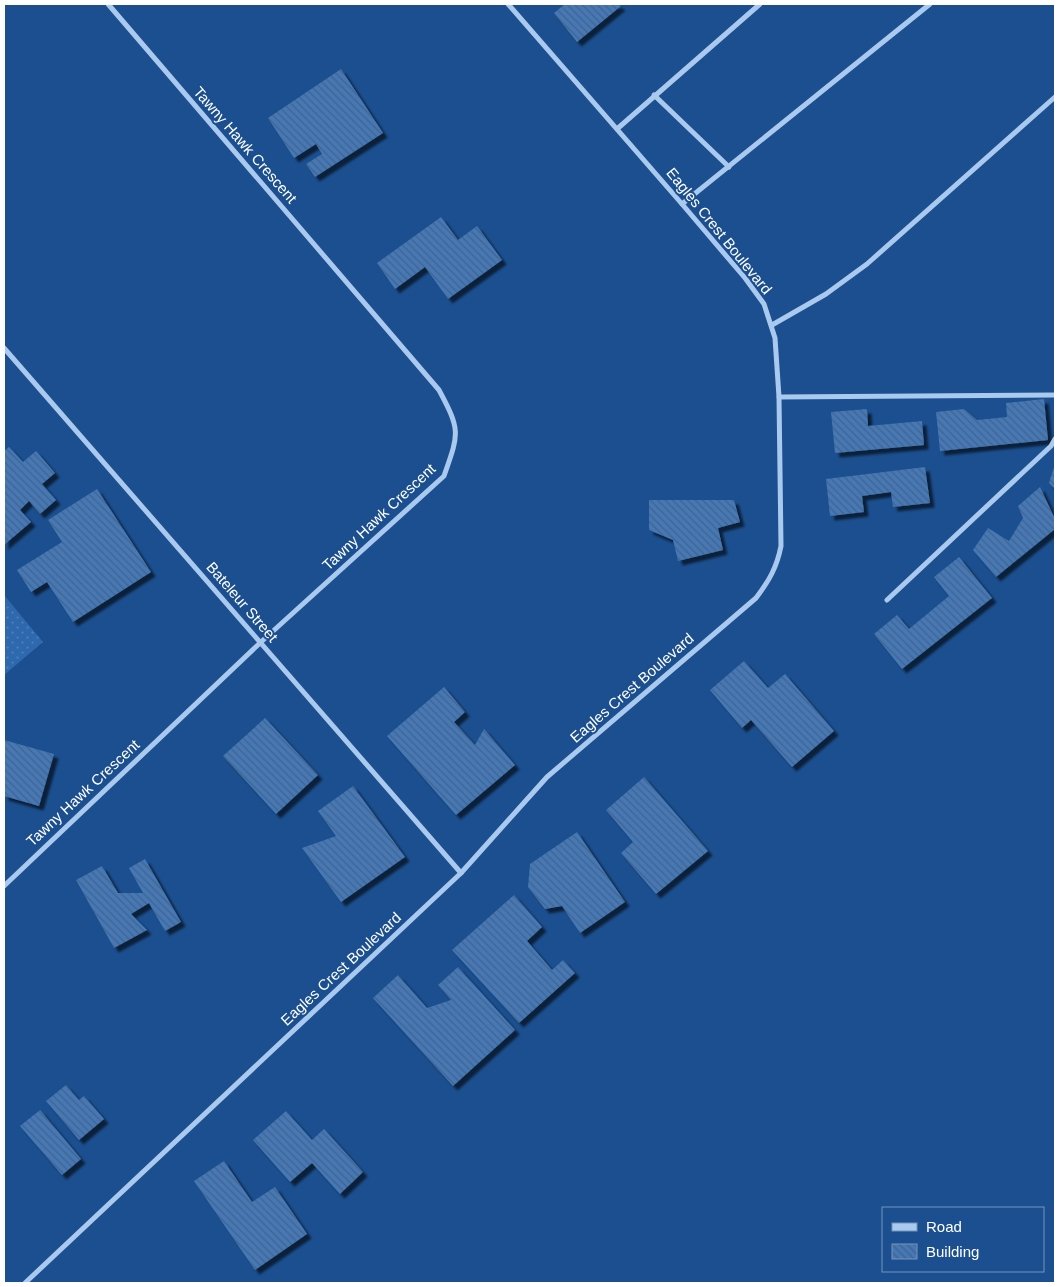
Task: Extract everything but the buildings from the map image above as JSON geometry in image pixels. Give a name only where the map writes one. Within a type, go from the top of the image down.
[{"type":"street","name":"Tawny Hawk Crescent","points":[[4,886],[261,642],[444,476],[457,444],[456,428],[452,414],[439,390],[108,4]]},
{"type":"street","name":"Eagles Crest Boulevard","points":[[25,1283],[461,873],[547,777],[756,598],[770,580],[782,546],[779,397],[775,338],[764,304],[745,278],[682,204],[508,4]]},
{"type":"street","points":[[617,129],[760,4]]},
{"type":"street","points":[[682,204],[930,4]]},
{"type":"street","points":[[654,95],[729,168]]},
{"type":"street","points":[[772,325],[826,294],[867,264],[1055,97]]},
{"type":"street","name":"Bateleur Street","points":[[4,348],[461,873]]},
{"type":"street","points":[[779,397],[1055,395]]},
{"type":"street","points":[[888,600],[1044,453],[1055,439]]},
{"type":"shaded area","points":[[4,595],[43,642],[4,675]]}]
